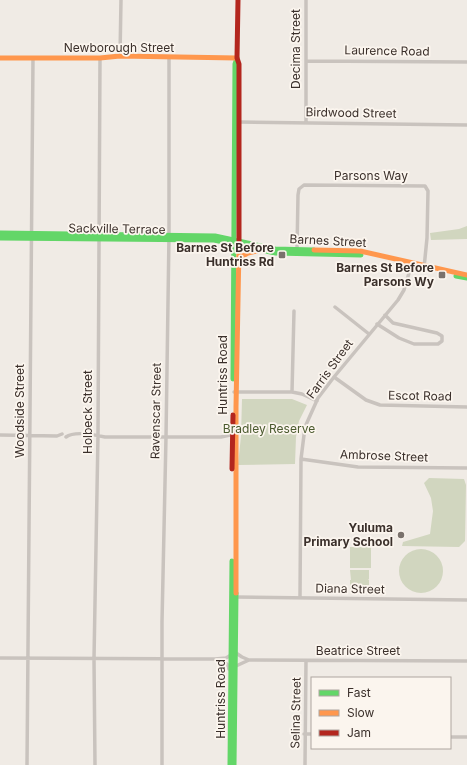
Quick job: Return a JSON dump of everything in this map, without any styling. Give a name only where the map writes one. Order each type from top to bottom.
[{"type":"main road","name":"Huntriss Road","points":[[230,765],[231,678],[234,654],[237,122],[239,64],[237,58],[238,0]]},
{"type":"main road","name":"Newborough Street","points":[[0,58],[100,58],[120,56],[237,58]]},
{"type":"main road","name":"Sackville Terrace","points":[[0,233],[31,236],[168,238],[236,242]]},
{"type":"main road","name":"Sackville Terrace","points":[[0,238],[31,236]]},
{"type":"main road","name":"Huntriss Road","points":[[234,597],[232,431],[235,392],[238,258],[236,242]]},
{"type":"main road","name":"Barnes Street","points":[[236,242],[260,251],[275,253],[297,251]]},
{"type":"main road","name":"Barnes Street","points":[[236,242],[297,251],[360,255],[412,264],[467,278]]},
{"type":"main road","points":[[238,258],[248,253],[260,251]]},
{"type":"main road","name":"Barnes Street","points":[[424,267],[467,275]]},
{"type":"main road","name":"Huntriss Road","points":[[234,654],[236,666],[234,765]]},
{"type":"street","points":[[120,56],[121,0]]},
{"type":"street","name":"Decima Street","points":[[306,0],[306,123]]},
{"type":"street","name":"Woodside Street","points":[[27,765],[33,58]]},
{"type":"street","name":"Holbeck Street","points":[[95,765],[94,659],[98,435],[100,58]]},
{"type":"street","name":"Ravenscar Street","points":[[162,765],[169,58]]},
{"type":"street","name":"Laurence Road","points":[[306,61],[467,62]]},
{"type":"street","name":"Birdwood Street","points":[[237,122],[467,125]]},
{"type":"street","name":"Parsons Way","points":[[297,251],[298,195],[299,189],[304,185],[425,186],[428,191],[427,238],[424,267]]},
{"type":"street","name":"Farris Street","points":[[300,598],[301,459],[305,428],[317,401],[334,377],[398,300],[404,290],[412,264]]},
{"type":"street","points":[[335,307],[369,334]]},
{"type":"street","points":[[292,392],[294,311]]},
{"type":"street","points":[[377,324],[399,338],[414,344],[438,344],[442,341],[442,336],[437,333],[393,323],[385,315]]},
{"type":"street","name":"Escot Road","points":[[334,377],[366,400],[380,405],[467,407]]},
{"type":"street","points":[[235,392],[292,392],[302,394],[317,401]]},
{"type":"street","points":[[0,435],[57,436],[72,434],[98,435],[105,437],[221,437],[230,435],[232,431]]},
{"type":"street","name":"Ambrose Street","points":[[301,459],[358,467],[467,468]]},
{"type":"street","name":"Diana Street","points":[[234,597],[467,600]]},
{"type":"street","points":[[0,658],[214,659],[226,658],[234,654]]},
{"type":"street","name":"Beatrice Street","points":[[234,654],[249,660],[467,661]]},
{"type":"street","points":[[214,659],[228,665],[231,678]]},
{"type":"street","name":"Beatrice Street","points":[[236,666],[249,660]]},
{"type":"street","name":"Selina Street","points":[[305,765],[304,734],[306,661]]},
{"type":"street","points":[[304,734],[311,734]]},
{"type":"street","points":[[451,736],[467,737]]},
{"type":"green space","points":[[467,226],[467,239],[431,240],[430,233],[459,229]]},
{"type":"green space","name":"Bradley Reserve","points":[[242,399],[292,399],[307,405],[299,421],[296,437],[295,464],[238,465],[241,436]]},
{"type":"green space","points":[[429,478],[464,479],[466,485],[465,541],[459,547],[402,546],[403,542],[430,534],[433,511],[431,498],[424,483]]},
{"type":"green space","points":[[350,547],[371,547],[371,568],[350,568]]},
{"type":"green space","points":[[417,549],[425,549],[430,550],[437,555],[442,562],[442,580],[437,587],[430,592],[417,593],[409,590],[402,583],[399,575],[399,567],[402,559],[409,552]]},
{"type":"green space","points":[[350,570],[369,570],[369,589],[350,589]]},
{"type":"traffic: fast","points":[[233,379],[235,64],[237,58]]},
{"type":"traffic: fast","points":[[0,233],[215,236],[275,249],[314,250]]},
{"type":"traffic: fast","points":[[0,238],[214,240],[275,253],[361,255]]},
{"type":"traffic: fast","points":[[456,276],[467,278]]},
{"type":"traffic: fast","points":[[230,765],[232,561]]},
{"type":"traffic: fast","points":[[234,765],[236,593]]},
{"type":"traffic: slow","points":[[0,58],[100,58],[120,56],[237,58]]},
{"type":"traffic: slow","points":[[236,593],[236,407],[239,247]]},
{"type":"traffic: slow","points":[[314,250],[360,251],[467,275]]},
{"type":"traffic: slow","points":[[239,258],[248,253],[257,251]]},
{"type":"traffic: jam","points":[[238,0],[237,58],[239,64],[239,247]]},
{"type":"traffic: jam","points":[[232,469],[233,415]]},
{"type":"place","name":"Barnes St Before Huntriss Rd","points":[[282,255]]},
{"type":"place","name":"Barnes St Before Parsons Wy","points":[[442,275]]},
{"type":"place","name":"Yuluma Primary School","points":[[401,535]]}]
